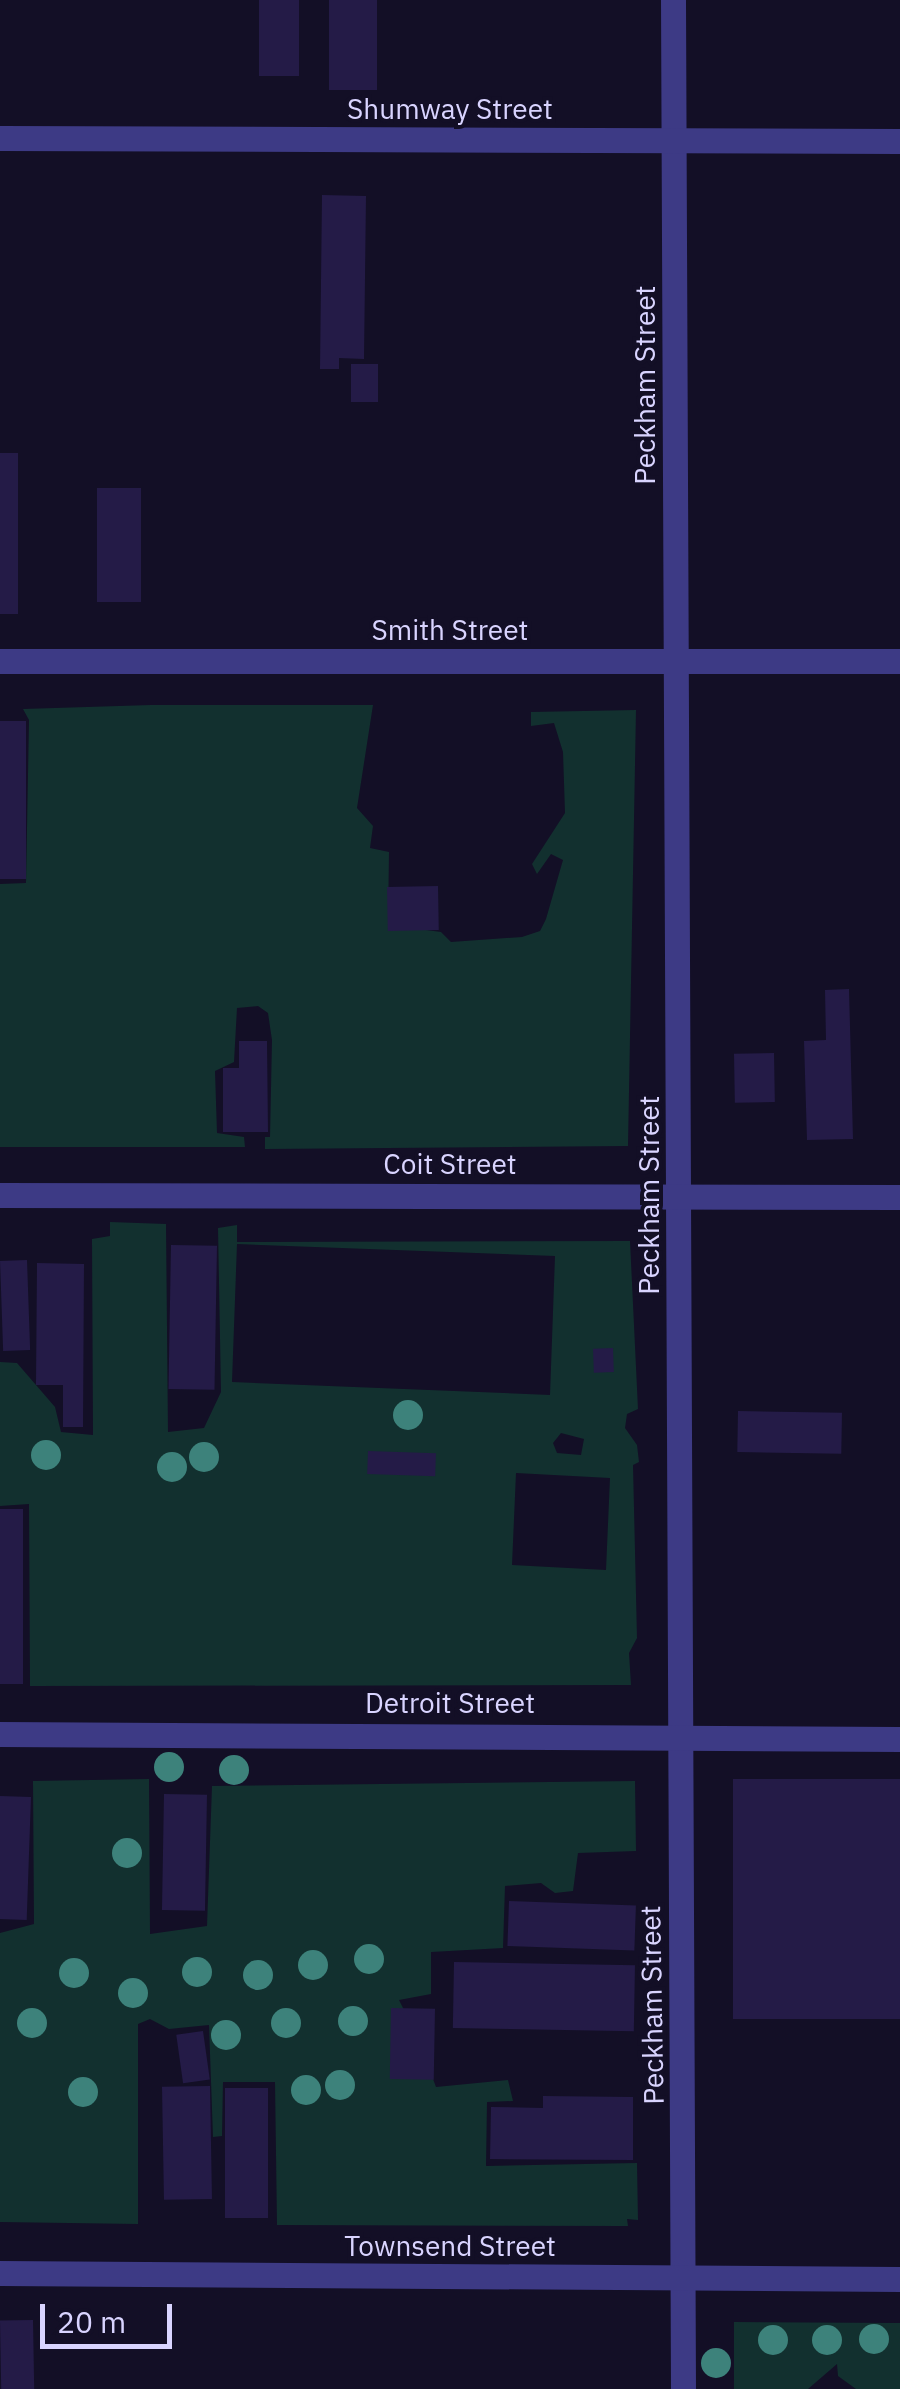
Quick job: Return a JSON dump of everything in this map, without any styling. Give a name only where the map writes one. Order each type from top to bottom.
[{"type":"street","name":"Peckham Street","points":[[673,0],[683,2389]]},
{"type":"street","name":"Shumway Street","points":[[0,138],[900,141]]},
{"type":"street","name":"Smith Street","points":[[0,661],[900,662]]},
{"type":"street","name":"Coit Street","points":[[0,1195],[900,1197]]},
{"type":"street","name":"Detroit Street","points":[[0,1734],[900,1740]]},
{"type":"street","name":"Townsend Street","points":[[0,2273],[900,2279]]},
{"type":"green space","points":[[373,705],[357,808],[373,826],[370,848],[389,852],[388,925],[441,932],[451,942],[522,937],[540,931],[546,919],[563,860],[551,854],[537,874],[532,864],[565,813],[563,752],[554,723],[531,726],[531,712],[636,710],[628,1146],[265,1149],[265,1137],[270,1137],[272,1040],[268,1013],[258,1006],[237,1008],[234,1062],[215,1071],[217,1133],[244,1137],[245,1147],[0,1147],[0,884],[26,883],[29,720],[23,709]]},
{"type":"green space","points":[[110,1222],[166,1224],[168,1432],[204,1428],[221,1392],[218,1228],[237,1225],[237,1242],[630,1241],[638,1409],[627,1414],[625,1428],[637,1445],[639,1462],[633,1465],[637,1638],[629,1653],[631,1685],[30,1686],[29,1504],[0,1506],[0,1362],[17,1363],[55,1407],[61,1432],[93,1435],[92,1239],[110,1236]],"holes":[[[237,1244],[555,1256],[550,1395],[232,1382]],[[561,1433],[584,1439],[581,1455],[557,1453],[553,1443]],[[516,1473],[610,1478],[606,1570],[512,1565]]]},
{"type":"green space","points":[[149,1779],[150,1934],[207,1926],[212,1786],[635,1781],[636,1851],[578,1853],[573,1891],[555,1893],[541,1883],[505,1886],[503,1948],[431,1952],[431,1994],[399,2000],[407,2016],[409,2078],[433,2079],[436,2087],[508,2080],[513,2101],[487,2102],[486,2166],[637,2163],[638,2220],[627,2219],[628,2226],[277,2225],[275,2082],[223,2082],[222,2136],[213,2137],[209,2025],[169,2029],[150,2019],[138,2024],[138,2224],[0,2222],[0,1933],[34,1924],[33,1781]]},
{"type":"green space","points":[[734,2322],[900,2323],[900,2389],[856,2389],[838,2376],[837,2364],[808,2389],[734,2389]]},
{"type":"building","points":[[259,0],[299,0],[299,76],[259,76]]},
{"type":"building","points":[[329,0],[377,0],[377,90],[329,90]]},
{"type":"building","points":[[322,195],[366,196],[364,359],[339,358],[339,369],[320,369]]},
{"type":"building","points":[[351,364],[378,364],[378,402],[351,402]]},
{"type":"building","points":[[0,453],[18,453],[18,614],[0,614]]},
{"type":"building","points":[[97,488],[141,488],[141,602],[97,602]]},
{"type":"building","points":[[0,721],[26,721],[26,879],[0,879]]},
{"type":"building","points":[[438,886],[439,930],[388,931],[387,887]]},
{"type":"building","points":[[849,989],[853,1139],[807,1140],[804,1041],[826,1040],[825,990]]},
{"type":"building","points":[[239,1041],[267,1041],[268,1132],[223,1132],[223,1068],[239,1068]]},
{"type":"building","points":[[774,1053],[775,1102],[735,1103],[734,1054]]},
{"type":"building","points":[[171,1245],[217,1246],[214,1390],[168,1389]]},
{"type":"building","points":[[27,1260],[30,1350],[3,1351],[0,1261]]},
{"type":"building","points":[[37,1263],[84,1264],[83,1427],[63,1427],[63,1385],[36,1385]]},
{"type":"building","points":[[613,1348],[614,1372],[594,1373],[593,1349]]},
{"type":"building","points":[[738,1411],[842,1413],[841,1454],[737,1452]]},
{"type":"building","points":[[368,1451],[436,1453],[435,1476],[367,1474]]},
{"type":"building","points":[[0,1509],[23,1509],[23,1684],[0,1684]]},
{"type":"building","points":[[733,1779],[900,1779],[900,2019],[733,2019]]},
{"type":"building","points":[[164,1794],[207,1795],[205,1911],[162,1910]]},
{"type":"building","points":[[0,1796],[31,1797],[27,1920],[0,1919]]},
{"type":"building","points":[[509,1901],[636,1905],[634,1950],[507,1946]]},
{"type":"building","points":[[454,1962],[635,1965],[634,2031],[453,2028]]},
{"type":"building","points":[[391,2008],[435,2009],[434,2080],[390,2079]]},
{"type":"building","points":[[203,2031],[210,2080],[183,2083],[176,2035]]},
{"type":"building","points":[[210,2086],[212,2199],[164,2200],[162,2087]]},
{"type":"building","points":[[225,2088],[268,2088],[268,2218],[225,2218]]},
{"type":"building","points":[[543,2096],[633,2097],[633,2160],[490,2159],[491,2107],[543,2108]]},
{"type":"building","points":[[33,2320],[34,2389],[1,2389],[0,2321]]}]
